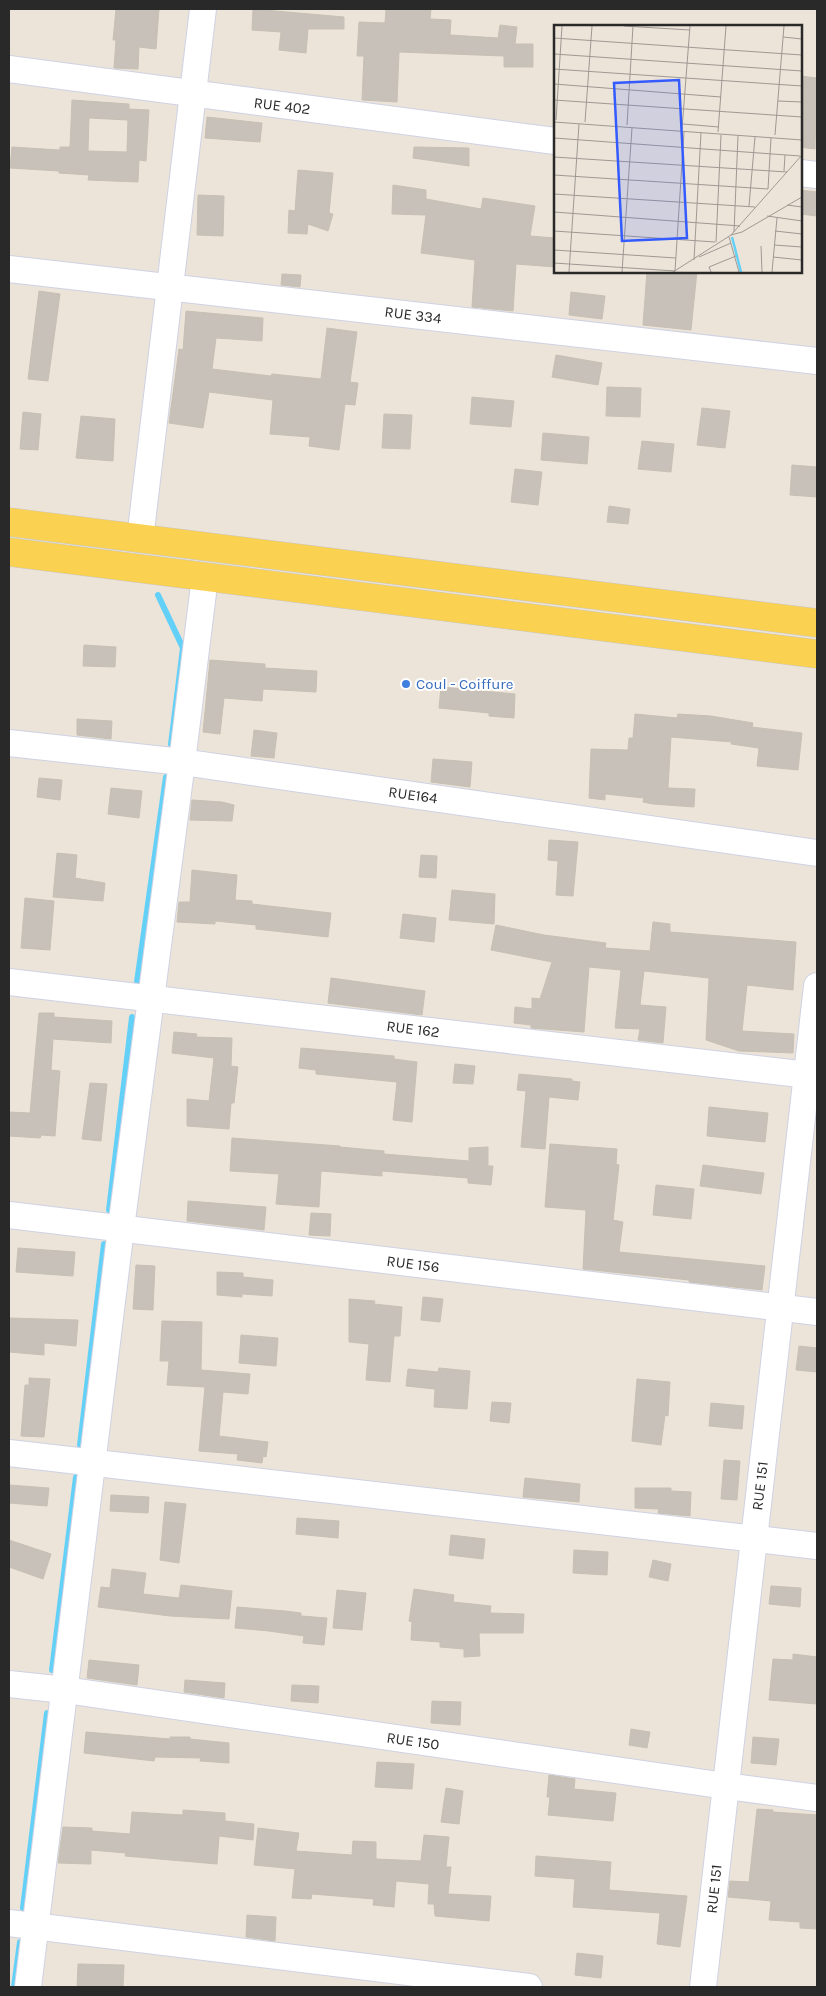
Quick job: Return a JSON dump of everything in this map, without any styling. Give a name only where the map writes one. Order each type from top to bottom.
[{"type":"main road","points":[[9,522],[817,623]]},
{"type":"main road","points":[[9,552],[817,654]]},
{"type":"street","points":[[140,538],[203,9]]},
{"type":"street","name":"RUE 402","points":[[9,70],[554,141]]},
{"type":"street","points":[[801,173],[817,175]]},
{"type":"street","name":"RUE 334","points":[[9,268],[817,361]]},
{"type":"street","points":[[28,1987],[121,1228],[205,577]]},
{"type":"street","name":"RUE164","points":[[9,743],[182,762],[817,853]]},
{"type":"street","name":"RUE 162","points":[[9,982],[812,1076]]},
{"type":"street","name":"RUE 151","points":[[703,1987],[780,1308],[812,1076],[817,986]]},
{"type":"street","name":"RUE 156","points":[[9,1215],[817,1312]]},
{"type":"street","points":[[9,1453],[817,1546]]},
{"type":"street","name":"RUE 150","points":[[9,1684],[65,1690],[817,1798]]},
{"type":"street","points":[[9,1923],[529,1987]]},
{"type":"building","points":[[116,9],[159,9],[156,49],[139,47],[138,69],[114,68],[116,40],[113,40]]},
{"type":"building","points":[[253,9],[344,17],[344,29],[308,29],[306,53],[279,50],[281,32],[252,30]]},
{"type":"building","points":[[386,9],[431,9],[430,19],[451,20],[450,35],[498,38],[500,25],[517,27],[515,44],[533,44],[533,67],[504,67],[504,56],[399,52],[397,102],[362,100],[364,56],[357,56],[359,22],[385,23]]},
{"type":"building","points":[[801,76],[817,78],[815,149],[801,147]]},
{"type":"building","points":[[72,100],[129,104],[129,109],[149,110],[146,161],[139,160],[138,182],[88,180],[89,175],[10,168],[12,147],[60,150],[60,147],[70,147]],"holes":[[[89,118],[128,120],[127,152],[88,151]]]},
{"type":"building","points":[[207,117],[262,123],[260,142],[205,138]]},
{"type":"building","points":[[414,147],[469,148],[469,166],[413,158]]},
{"type":"building","points":[[298,170],[333,173],[329,213],[333,214],[328,231],[308,224],[307,234],[288,233],[289,210],[295,211]]},
{"type":"building","points":[[393,185],[426,190],[426,199],[481,209],[483,198],[535,206],[530,236],[554,238],[554,267],[516,264],[513,311],[472,307],[475,260],[421,253],[426,215],[392,214]]},
{"type":"building","points":[[801,190],[817,192],[817,216],[801,214]]},
{"type":"building","points":[[198,195],[224,196],[223,236],[197,235]]},
{"type":"building","points":[[647,272],[697,272],[691,330],[643,325]]},
{"type":"building","points":[[282,274],[301,275],[300,287],[281,285]]},
{"type":"building","points":[[39,291],[60,294],[48,381],[28,379]]},
{"type":"building","points":[[571,292],[605,296],[602,319],[569,315]]},
{"type":"building","points":[[186,311],[263,318],[262,341],[216,338],[212,369],[271,376],[272,374],[321,379],[327,328],[357,332],[350,382],[358,383],[355,405],[345,404],[339,450],[309,446],[310,437],[270,434],[273,400],[209,392],[203,428],[169,423],[179,349],[183,350]]},
{"type":"building","points":[[556,355],[602,363],[598,385],[552,377]]},
{"type":"building","points":[[607,387],[641,388],[640,417],[606,416]]},
{"type":"building","points":[[472,397],[514,401],[511,427],[470,424]]},
{"type":"building","points":[[702,408],[730,411],[725,448],[697,445]]},
{"type":"building","points":[[23,412],[41,414],[38,450],[20,449]]},
{"type":"building","points":[[384,414],[412,415],[410,449],[382,448]]},
{"type":"building","points":[[81,416],[115,419],[113,461],[76,458]]},
{"type":"building","points":[[543,433],[589,437],[587,464],[541,460]]},
{"type":"building","points":[[642,441],[674,444],[671,472],[638,469]]},
{"type":"building","points":[[792,465],[817,467],[817,497],[790,495]]},
{"type":"building","points":[[515,469],[542,472],[538,505],[511,502]]},
{"type":"building","points":[[609,506],[630,509],[628,524],[607,522]]},
{"type":"building","points":[[84,645],[116,647],[115,667],[83,666]]},
{"type":"building","points":[[210,660],[265,664],[265,668],[317,671],[316,692],[263,689],[262,701],[224,698],[220,734],[203,732]]},
{"type":"building","points":[[441,687],[515,694],[514,718],[489,716],[489,713],[439,708]]},
{"type":"building","points":[[635,714],[677,718],[678,714],[711,716],[753,723],[752,727],[802,733],[798,770],[757,766],[759,748],[731,744],[732,742],[671,737],[668,788],[695,789],[694,807],[653,804],[643,802],[644,798],[605,794],[605,800],[589,798],[591,749],[628,750],[629,738],[633,738]]},
{"type":"building","points":[[77,719],[112,721],[111,739],[77,735]]},
{"type":"building","points":[[254,730],[277,733],[274,758],[251,756]]},
{"type":"building","points":[[433,759],[472,762],[470,787],[431,782]]},
{"type":"building","points":[[39,778],[62,780],[60,800],[37,797]]},
{"type":"building","points":[[111,788],[142,791],[139,818],[108,814]]},
{"type":"building","points":[[192,800],[222,802],[234,805],[232,821],[190,820]]},
{"type":"building","points":[[549,840],[578,842],[573,896],[556,895],[558,861],[548,860]]},
{"type":"building","points":[[57,853],[77,855],[75,878],[105,883],[103,901],[53,897]]},
{"type":"building","points":[[421,855],[437,856],[436,878],[419,877]]},
{"type":"building","points":[[192,870],[237,875],[235,900],[252,901],[252,904],[331,913],[328,937],[256,929],[256,925],[215,921],[215,924],[177,922],[179,902],[190,902]]},
{"type":"building","points":[[452,890],[495,894],[494,924],[449,920]]},
{"type":"building","points":[[25,898],[54,901],[50,950],[21,948]]},
{"type":"building","points":[[403,914],[436,918],[434,942],[400,938]]},
{"type":"building","points":[[653,922],[670,924],[670,932],[796,942],[793,990],[747,985],[742,1031],[794,1034],[793,1053],[739,1051],[706,1040],[709,978],[644,971],[640,1005],[666,1007],[663,1043],[638,1040],[640,1029],[615,1028],[621,970],[589,967],[584,1032],[531,1028],[531,1025],[514,1023],[515,1007],[532,1009],[532,998],[540,999],[552,962],[491,950],[496,925],[544,935],[606,943],[605,948],[650,951]]},
{"type":"building","points":[[331,978],[425,991],[422,1015],[328,1003]]},
{"type":"building","points":[[39,1013],[54,1013],[54,1017],[112,1021],[111,1043],[53,1039],[51,1070],[60,1071],[55,1136],[41,1135],[40,1138],[9,1136],[9,1112],[30,1113]]},
{"type":"building","points":[[174,1032],[197,1034],[196,1037],[232,1038],[231,1066],[238,1067],[234,1103],[231,1103],[229,1129],[187,1126],[187,1099],[209,1101],[214,1058],[172,1053]]},
{"type":"building","points":[[301,1048],[394,1056],[394,1059],[417,1062],[412,1122],[393,1120],[397,1082],[316,1074],[316,1070],[299,1068]]},
{"type":"building","points":[[455,1064],[475,1066],[473,1084],[453,1083]]},
{"type":"building","points":[[519,1074],[572,1079],[572,1081],[580,1082],[578,1100],[549,1097],[545,1149],[521,1147],[526,1091],[517,1090]]},
{"type":"building","points":[[90,1083],[107,1084],[101,1141],[82,1139]]},
{"type":"building","points":[[709,1107],[768,1113],[765,1142],[707,1136]]},
{"type":"building","points":[[232,1138],[340,1146],[384,1151],[384,1154],[469,1161],[469,1148],[488,1147],[488,1166],[493,1166],[491,1185],[468,1183],[468,1178],[382,1171],[382,1176],[321,1171],[319,1207],[276,1204],[279,1174],[230,1171]]},
{"type":"building","points":[[550,1144],[617,1149],[616,1164],[619,1165],[613,1220],[623,1222],[619,1252],[765,1266],[762,1290],[583,1269],[586,1210],[545,1207]]},
{"type":"building","points":[[703,1165],[764,1173],[761,1194],[700,1186]]},
{"type":"building","points":[[656,1185],[694,1189],[691,1219],[653,1215]]},
{"type":"building","points":[[188,1201],[266,1207],[264,1230],[187,1221]]},
{"type":"building","points":[[311,1213],[331,1214],[330,1236],[309,1235]]},
{"type":"building","points":[[18,1248],[75,1252],[73,1276],[16,1272]]},
{"type":"building","points":[[136,1265],[155,1266],[153,1310],[133,1309]]},
{"type":"building","points":[[217,1272],[243,1273],[243,1277],[273,1280],[272,1296],[242,1294],[242,1297],[217,1295]]},
{"type":"building","points":[[423,1297],[443,1299],[440,1322],[421,1320]]},
{"type":"building","points":[[349,1299],[375,1301],[374,1304],[402,1307],[400,1336],[394,1336],[390,1382],[366,1380],[369,1344],[349,1342]]},
{"type":"building","points":[[9,1318],[78,1320],[76,1346],[44,1343],[44,1355],[9,1352]]},
{"type":"building","points":[[162,1321],[202,1322],[201,1370],[250,1374],[248,1394],[223,1392],[219,1436],[268,1442],[266,1457],[263,1456],[262,1463],[237,1460],[238,1454],[199,1451],[205,1387],[167,1385],[169,1361],[160,1361]]},
{"type":"building","points":[[241,1335],[278,1338],[276,1366],[239,1363]]},
{"type":"building","points":[[799,1346],[817,1348],[817,1372],[796,1370]]},
{"type":"building","points":[[439,1368],[470,1371],[467,1409],[434,1407],[435,1389],[406,1386],[408,1369],[438,1372]]},
{"type":"building","points":[[29,1378],[50,1379],[44,1437],[21,1436],[25,1385],[29,1385]]},
{"type":"building","points":[[637,1379],[670,1382],[668,1416],[665,1415],[661,1445],[632,1441]]},
{"type":"building","points":[[492,1402],[511,1403],[509,1423],[490,1421]]},
{"type":"building","points":[[711,1403],[744,1406],[742,1429],[709,1426]]},
{"type":"building","points":[[724,1460],[740,1461],[737,1500],[721,1499]]},
{"type":"building","points":[[525,1478],[580,1484],[579,1502],[523,1497]]},
{"type":"building","points":[[9,1485],[49,1488],[47,1506],[9,1503]]},
{"type":"building","points":[[635,1488],[671,1488],[671,1491],[691,1492],[690,1516],[658,1513],[659,1509],[635,1508]]},
{"type":"building","points":[[111,1495],[149,1497],[148,1513],[110,1511]]},
{"type":"building","points":[[165,1502],[186,1504],[179,1563],[160,1560]]},
{"type":"building","points":[[297,1518],[339,1521],[338,1538],[296,1534]]},
{"type":"building","points":[[451,1535],[485,1539],[483,1559],[449,1555]]},
{"type":"building","points":[[9,1540],[51,1554],[43,1579],[9,1567]]},
{"type":"building","points":[[574,1550],[608,1552],[607,1575],[573,1573]]},
{"type":"building","points":[[653,1560],[671,1564],[668,1581],[649,1577]]},
{"type":"building","points":[[112,1569],[146,1573],[143,1594],[179,1598],[181,1585],[232,1591],[229,1619],[170,1616],[98,1607],[101,1587],[110,1588]]},
{"type":"building","points":[[771,1586],[801,1588],[800,1607],[769,1604]]},
{"type":"building","points":[[414,1589],[454,1595],[453,1602],[491,1606],[490,1613],[524,1614],[523,1633],[479,1633],[480,1656],[464,1657],[464,1649],[440,1647],[440,1642],[411,1640],[412,1622],[409,1621]]},
{"type":"building","points":[[337,1590],[366,1593],[362,1630],[333,1628]]},
{"type":"building","points":[[237,1607],[285,1611],[301,1613],[301,1616],[327,1618],[324,1645],[303,1643],[304,1636],[235,1628]]},
{"type":"building","points":[[793,1654],[817,1657],[817,1704],[769,1700],[773,1659],[793,1660]]},
{"type":"building","points":[[89,1660],[139,1665],[137,1685],[87,1678]]},
{"type":"building","points":[[185,1680],[225,1683],[224,1698],[184,1692]]},
{"type":"building","points":[[292,1685],[319,1686],[318,1703],[291,1701]]},
{"type":"building","points":[[432,1701],[461,1702],[460,1725],[431,1723]]},
{"type":"building","points":[[631,1729],[650,1732],[647,1748],[629,1745]]},
{"type":"building","points":[[86,1732],[170,1739],[170,1737],[190,1737],[190,1739],[229,1743],[229,1763],[200,1761],[201,1758],[155,1757],[154,1761],[84,1753]]},
{"type":"building","points":[[753,1737],[779,1739],[776,1765],[751,1763]]},
{"type":"building","points":[[377,1762],[414,1764],[412,1789],[375,1787]]},
{"type":"building","points":[[549,1775],[575,1779],[574,1789],[616,1793],[613,1821],[548,1815],[550,1797],[547,1797]]},
{"type":"building","points":[[446,1788],[463,1791],[459,1824],[441,1822]]},
{"type":"building","points":[[757,1809],[817,1815],[817,1929],[800,1928],[800,1922],[769,1920],[771,1901],[728,1897],[730,1881],[749,1882]]},
{"type":"building","points":[[183,1810],[225,1813],[225,1821],[254,1824],[253,1840],[219,1836],[217,1864],[125,1856],[126,1853],[91,1850],[91,1864],[58,1863],[63,1827],[92,1828],[92,1831],[130,1834],[132,1812],[183,1815]]},
{"type":"building","points":[[258,1828],[299,1833],[296,1851],[352,1855],[353,1841],[376,1842],[376,1859],[421,1861],[424,1835],[449,1837],[446,1867],[451,1867],[448,1894],[491,1896],[489,1921],[435,1916],[434,1904],[428,1904],[429,1884],[396,1881],[394,1907],[373,1905],[374,1899],[312,1894],[311,1899],[292,1898],[295,1869],[254,1865]]},
{"type":"building","points":[[536,1856],[611,1862],[609,1890],[687,1896],[680,1947],[657,1944],[660,1913],[573,1907],[575,1879],[535,1876]]},
{"type":"building","points":[[247,1915],[276,1917],[275,1941],[246,1937]]},
{"type":"building","points":[[577,1953],[603,1956],[601,1978],[575,1975]]},
{"type":"building","points":[[78,1964],[124,1965],[123,1987],[77,1987]]},
{"type":"waterway","points":[[158,595],[183,648],[171,744]]},
{"type":"waterway","points":[[137,982],[166,777]]},
{"type":"waterway","points":[[109,1210],[132,1017]]},
{"type":"waterway","points":[[80,1445],[104,1244]]},
{"type":"waterway","points":[[52,1670],[76,1477]]},
{"type":"waterway","points":[[23,1908],[47,1713]]},
{"type":"waterway","points":[[14,1987],[20,1942]]},
{"type":"place","name":"Coul - Coiffure","points":[[406,684]]}]
